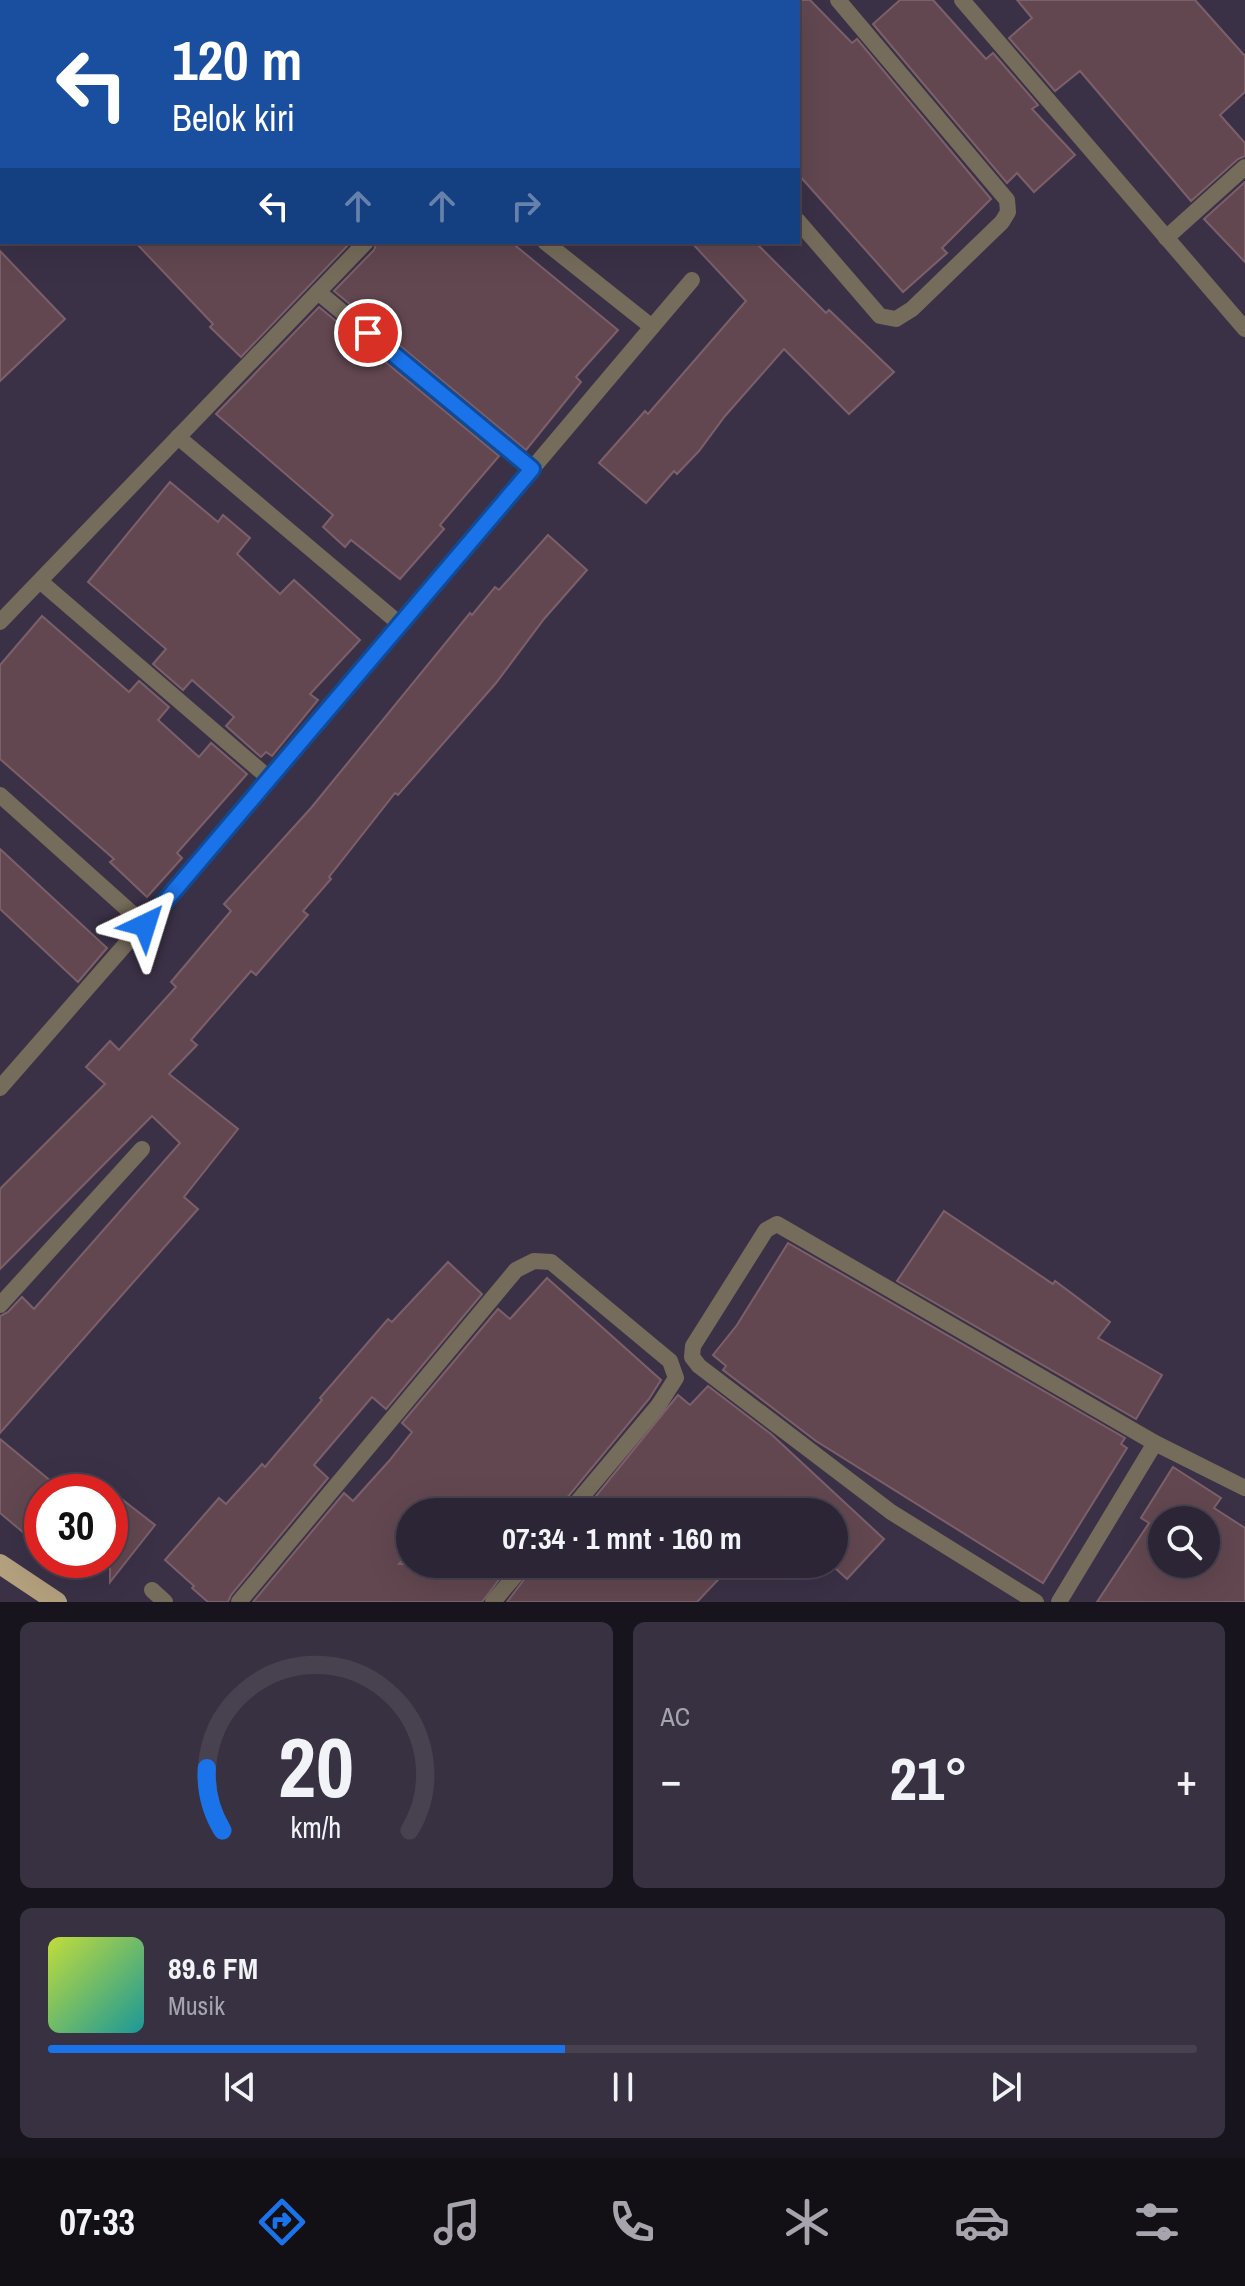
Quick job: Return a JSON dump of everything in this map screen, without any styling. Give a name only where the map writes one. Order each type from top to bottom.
[{"type":"main road","points":[[0,1564],[57,1602]]},
{"type":"street","points":[[800,223],[880,316],[896,319],[912,309],[1002,222],[1008,212],[1007,200],[838,0]]},
{"type":"street","points":[[962,0],[1245,329]]},
{"type":"street","points":[[1166,238],[1245,167]]},
{"type":"street","points":[[0,622],[364,244]]},
{"type":"street","points":[[548,244],[652,327]]},
{"type":"street","points":[[0,1088],[145,925],[692,280]]},
{"type":"street","points":[[318,292],[532,469]]},
{"type":"street","points":[[178,437],[401,625]]},
{"type":"street","points":[[41,582],[270,779]]},
{"type":"street","points":[[0,795],[145,925]]},
{"type":"street","points":[[0,1305],[142,1149]]},
{"type":"street","points":[[1036,1602],[891,1512],[699,1366],[692,1357],[693,1346],[766,1230],[777,1224],[1155,1443],[1245,1488]]},
{"type":"street","points":[[239,1602],[516,1270],[534,1261],[551,1262],[670,1361],[676,1378],[658,1406],[581,1498]]},
{"type":"street","points":[[1059,1602],[1155,1443]]},
{"type":"street","points":[[493,1602],[513,1578]]},
{"type":"street","points":[[152,1590],[165,1602]]},
{"type":"building","points":[[800,0],[810,0],[852,43],[857,39],[991,199],[942,248],[947,253],[903,292],[800,176]]},
{"type":"building","points":[[900,0],[933,0],[986,59],[993,53],[1038,105],[1032,109],[1075,155],[1034,192],[1017,173],[1007,183],[873,24]]},
{"type":"building","points":[[1017,0],[1195,0],[1245,56],[1245,92],[1220,115],[1245,143],[1245,156],[1191,201],[1080,71],[1055,91],[1009,38],[1032,18]]},
{"type":"building","points":[[1245,182],[1245,262],[1204,219]]},
{"type":"building","points":[[137,244],[349,244],[241,357],[210,327],[213,324]]},
{"type":"building","points":[[376,244],[513,244],[618,330],[576,377],[581,382],[526,450],[334,291]]},
{"type":"building","points":[[693,244],[757,244],[826,313],[829,310],[894,372],[849,414],[784,349],[725,416],[699,451],[677,474],[674,471],[646,503],[599,463],[645,411],[648,414],[746,301]]},
{"type":"building","points":[[0,251],[65,319],[0,381]]},
{"type":"building","points":[[319,307],[499,456],[440,525],[444,529],[400,579],[351,540],[345,547],[323,527],[333,515],[216,414]]},
{"type":"building","points":[[170,482],[218,522],[223,515],[250,538],[237,554],[280,594],[294,580],[360,640],[310,694],[318,700],[272,756],[266,752],[261,757],[226,726],[234,717],[192,680],[183,690],[153,664],[166,649],[88,582]]},
{"type":"building","points":[[548,535],[587,570],[544,619],[496,683],[398,795],[395,793],[329,877],[331,879],[303,911],[308,915],[256,975],[251,971],[191,1040],[197,1045],[169,1074],[238,1129],[184,1197],[198,1209],[0,1433],[0,1316],[22,1297],[34,1309],[180,1143],[152,1116],[0,1269],[0,1189],[105,1084],[86,1067],[110,1041],[119,1050],[176,987],[171,982],[231,911],[224,904],[311,808],[470,613],[472,615],[495,587],[499,590]]},
{"type":"building","points":[[42,616],[129,692],[139,681],[169,707],[158,720],[199,757],[211,743],[247,774],[177,853],[182,858],[147,897],[110,862],[114,859],[0,759],[0,665]]},
{"type":"building","points":[[0,849],[107,948],[78,982],[0,909]]},
{"type":"building","points":[[944,1211],[1053,1284],[1055,1281],[1110,1322],[1098,1338],[1162,1375],[1136,1419],[897,1281]]},
{"type":"building","points":[[788,1243],[1125,1438],[1121,1444],[1127,1448],[1043,1583],[816,1441],[723,1370],[726,1366],[713,1355],[737,1325]]},
{"type":"building","points":[[448,1262],[482,1294],[386,1409],[372,1397],[314,1465],[328,1478],[228,1602],[208,1602],[165,1560],[219,1498],[226,1504],[262,1464],[265,1467],[388,1319],[392,1322]]},
{"type":"building","points":[[547,1278],[661,1380],[649,1399],[567,1498],[396,1498],[396,1578],[500,1578],[482,1602],[253,1602],[344,1493],[353,1501],[389,1461],[412,1432],[402,1423],[498,1309],[510,1319]]},
{"type":"building","points":[[708,1386],[771,1434],[840,1498],[594,1498],[678,1395],[690,1405]]},
{"type":"building","points":[[0,1439],[42,1474],[24,1474],[24,1533],[0,1513]]},
{"type":"building","points":[[1173,1467],[1221,1498],[1215,1506],[1149,1506]]},
{"type":"building","points":[[128,1504],[155,1525],[128,1559]]},
{"type":"building","points":[[848,1506],[884,1539],[848,1578]]},
{"type":"building","points":[[1148,1507],[1148,1522],[1141,1518]]},
{"type":"building","points":[[1220,1512],[1245,1528],[1245,1602],[1097,1602],[1148,1525],[1148,1578],[1220,1578]]},
{"type":"building","points":[[525,1578],[720,1578],[697,1602],[507,1602]]},
{"type":"route","points":[[145,925],[532,469],[368,333]]}]
